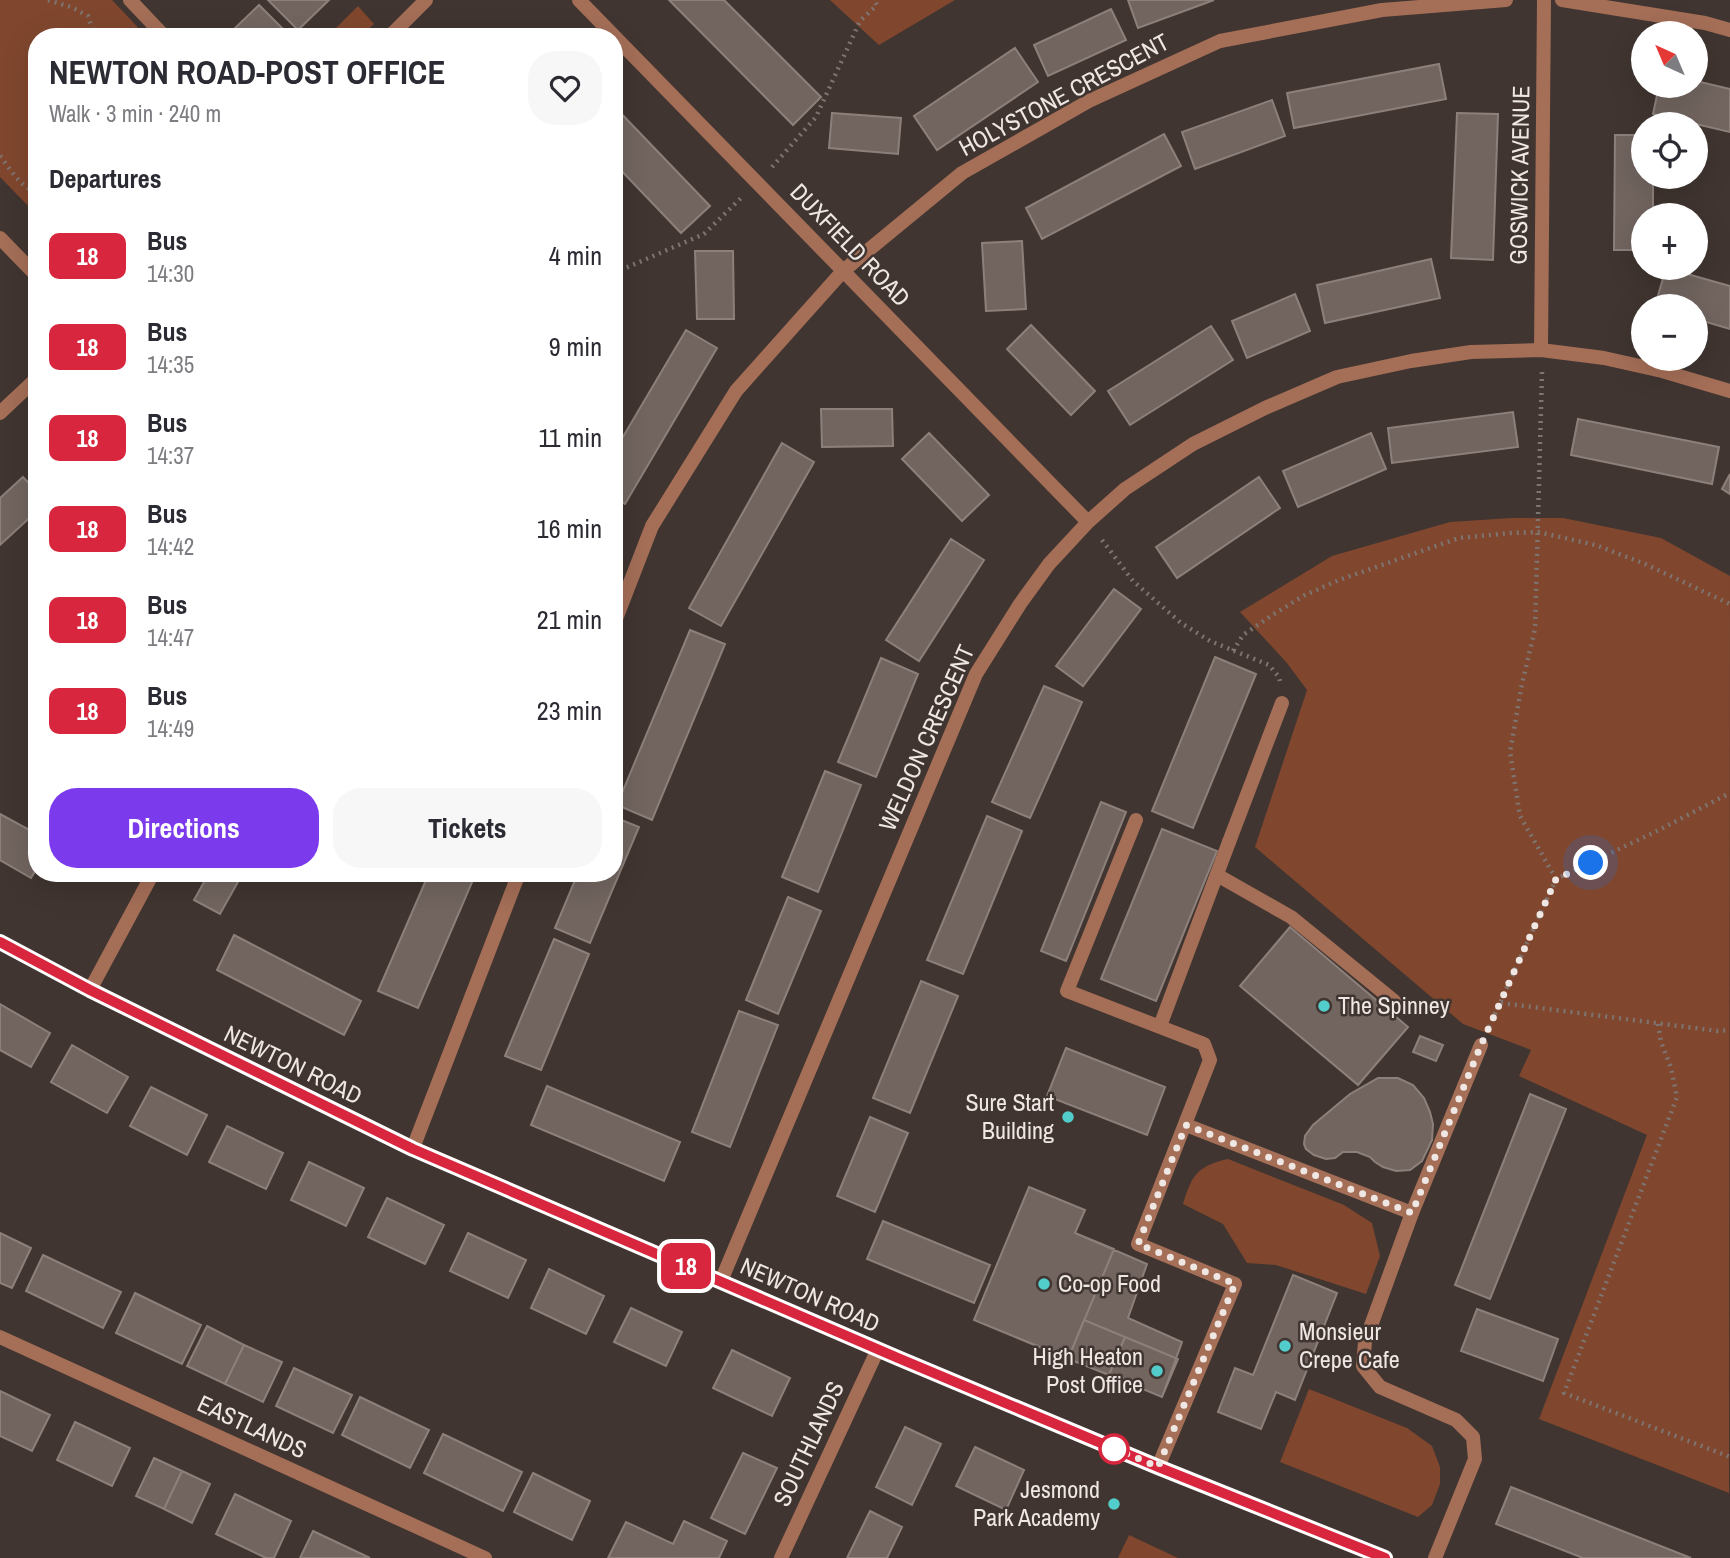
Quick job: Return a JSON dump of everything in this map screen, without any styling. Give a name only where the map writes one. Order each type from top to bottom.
[{"type":"street","points":[[130,0],[156,28]]},
{"type":"street","points":[[397,28],[426,0]]},
{"type":"street","name":"DUXFIELD ROAD","points":[[579,0],[606,28]]},
{"type":"street","name":"HOLYSTONE CRESCENT","points":[[623,601],[652,526],[736,391],[843,271],[962,173],[1089,101],[1220,41],[1382,10],[1506,0]]},
{"type":"street","name":"GOSWICK AVENUE","points":[[1541,350],[1544,0]]},
{"type":"street","points":[[1562,0],[1705,23],[1730,30]]},
{"type":"street","name":"DUXFIELD ROAD","points":[[623,45],[1088,522]]},
{"type":"street","points":[[0,238],[28,267]]},
{"type":"street","name":"WELDON CRESCENT","points":[[721,1281],[976,674],[1049,564],[1088,522],[1125,489],[1194,444],[1265,408],[1336,377],[1410,361],[1471,352],[1541,350],[1604,358],[1662,371],[1730,391]]},
{"type":"street","points":[[0,413],[28,387]]},
{"type":"street","points":[[1160,1026],[1282,703]]},
{"type":"street","points":[[1136,820],[1067,991],[1204,1044],[1210,1060],[1138,1244],[1235,1284],[1158,1467]]},
{"type":"street","points":[[1217,875],[1292,917],[1394,1001]]},
{"type":"street","points":[[90,990],[148,882]]},
{"type":"street","points":[[413,1149],[516,882]]},
{"type":"street","name":"NEWTON ROAD","points":[[0,942],[90,990],[413,1149],[1158,1467],[1385,1558]]},
{"type":"street","points":[[1435,1558],[1475,1459],[1473,1437],[1456,1420],[1380,1387],[1363,1366],[1365,1342],[1412,1213],[1481,1045]]},
{"type":"street","points":[[1186,1125],[1412,1213]]},
{"type":"street","name":"EASTLANDS","points":[[0,1337],[485,1558]]},
{"type":"street","name":"SOUTHLANDS","points":[[781,1558],[878,1349]]},
{"type":"path","points":[[48,0],[88,16],[92,28]]},
{"type":"path","points":[[0,156],[28,189]]},
{"type":"path","points":[[1541,350],[1543,380],[1535,629],[1510,752],[1520,816],[1556,879]]},
{"type":"path","points":[[1088,522],[1133,581],[1181,623],[1210,641],[1269,665],[1279,677],[1282,703]]},
{"type":"path","points":[[1233,651],[1243,635],[1305,595],[1339,580],[1459,538],[1538,532],[1595,545],[1730,604]]},
{"type":"path","points":[[1481,1045],[1556,879],[1730,793]]},
{"type":"path","points":[[1501,1003],[1658,1024],[1730,1030]]},
{"type":"path","points":[[1658,1024],[1677,1097],[1564,1393],[1730,1457]]},
{"type":"shaded area","points":[[0,0],[112,0],[138,28],[28,28],[28,206],[0,177]]},
{"type":"shaded area","points":[[830,0],[955,0],[879,45]]},
{"type":"shaded area","points":[[358,6],[374,24],[370,28],[336,28]]},
{"type":"shaded area","points":[[1563,518],[1661,538],[1730,576],[1729,1493],[1539,1419],[1647,1135],[1519,1076],[1531,1050],[1463,1024],[1255,847],[1307,690],[1287,663],[1240,612],[1332,556],[1450,522]]},
{"type":"shaded area","points":[[1228,1159],[1344,1205],[1372,1223],[1380,1256],[1366,1294],[1276,1265],[1247,1263],[1223,1224],[1183,1204],[1197,1173],[1209,1165]]},
{"type":"shaded area","points":[[1309,1389],[1407,1428],[1432,1446],[1440,1467],[1440,1484],[1432,1505],[1418,1517],[1280,1462]]},
{"type":"shaded area","points":[[1129,1535],[1178,1558],[1118,1558]]},
{"type":"building","points":[[268,0],[329,0],[300,28],[296,28]]},
{"type":"building","points":[[669,0],[724,0],[821,97],[793,125]]},
{"type":"building","points":[[1128,0],[1214,0],[1138,28]]},
{"type":"building","points":[[259,5],[282,28],[235,28]]},
{"type":"building","points":[[1111,9],[1126,40],[1048,76],[1034,45]]},
{"type":"building","points":[[1015,48],[1038,82],[937,150],[914,116]]},
{"type":"building","points":[[1439,64],[1446,99],[1294,128],[1287,93]]},
{"type":"building","points":[[1708,84],[1730,89],[1730,132],[1708,127],[1708,112],[1653,112],[1656,98],[1708,98]]},
{"type":"building","points":[[1272,100],[1285,136],[1195,169],[1182,132]]},
{"type":"building","points":[[832,113],[901,118],[898,154],[829,148]]},
{"type":"building","points":[[1457,113],[1498,114],[1493,260],[1451,258]]},
{"type":"building","points":[[623,115],[710,206],[681,233],[623,172]]},
{"type":"building","points":[[1164,134],[1181,166],[1042,239],[1026,208]]},
{"type":"building","points":[[1615,135],[1631,135],[1631,189],[1653,189],[1653,203],[1631,203],[1631,250],[1614,250]]},
{"type":"building","points":[[1022,241],[1026,309],[986,311],[982,243]]},
{"type":"building","points":[[695,251],[733,251],[734,319],[697,319]]},
{"type":"building","points":[[1431,259],[1440,298],[1325,323],[1317,285]]},
{"type":"building","points":[[1663,280],[1708,280],[1730,286],[1730,329],[1708,323],[1708,294],[1658,294]]},
{"type":"building","points":[[1295,294],[1310,331],[1247,358],[1232,321]]},
{"type":"building","points":[[1031,325],[1095,391],[1071,415],[1007,349]]},
{"type":"building","points":[[1211,326],[1233,360],[1130,425],[1108,391]]},
{"type":"building","points":[[686,330],[717,348],[625,504],[623,437]]},
{"type":"building","points":[[821,409],[892,409],[893,446],[822,447]]},
{"type":"building","points":[[1513,412],[1518,447],[1392,463],[1388,428]]},
{"type":"building","points":[[1578,419],[1719,447],[1712,484],[1571,455]]},
{"type":"building","points":[[929,433],[989,495],[962,521],[902,459]]},
{"type":"building","points":[[1371,433],[1386,469],[1298,507],[1283,471]]},
{"type":"building","points":[[782,443],[814,462],[721,626],[689,608]]},
{"type":"building","points":[[1730,474],[1730,494],[1722,489]]},
{"type":"building","points":[[23,477],[28,482],[28,519],[0,545],[0,498]]},
{"type":"building","points":[[1259,477],[1280,508],[1177,578],[1156,547]]},
{"type":"building","points":[[951,539],[984,560],[919,661],[886,640]]},
{"type":"building","points":[[1114,589],[1141,609],[1083,686],[1056,666]]},
{"type":"building","points":[[690,630],[725,644],[652,820],[623,808],[623,791]]},
{"type":"building","points":[[1215,657],[1256,674],[1193,828],[1152,811]]},
{"type":"building","points":[[881,658],[918,674],[876,777],[838,762]]},
{"type":"building","points":[[1044,686],[1082,702],[1030,818],[992,802]]},
{"type":"building","points":[[825,771],[861,785],[818,892],[782,877]]},
{"type":"building","points":[[1101,802],[1126,812],[1066,961],[1041,951]]},
{"type":"building","points":[[0,814],[28,829],[28,876],[0,860]]},
{"type":"building","points":[[987,816],[1022,831],[963,974],[927,960]]},
{"type":"building","points":[[623,821],[639,827],[623,865]]},
{"type":"building","points":[[1162,829],[1217,851],[1156,1001],[1101,979]]},
{"type":"building","points":[[204,882],[238,882],[220,914],[194,900]]},
{"type":"building","points":[[425,882],[472,882],[418,1008],[378,991]]},
{"type":"building","points":[[574,882],[616,882],[590,943],[555,928]]},
{"type":"building","points":[[788,897],[821,911],[778,1014],[746,1000]]},
{"type":"building","name":"The Spinney","points":[[1290,927],[1408,1027],[1358,1085],[1240,986]]},
{"type":"building","points":[[234,935],[361,1001],[344,1035],[217,970]]},
{"type":"building","points":[[554,939],[589,954],[541,1070],[505,1056]]},
{"type":"building","points":[[921,981],[958,996],[910,1113],[873,1098]]},
{"type":"building","points":[[0,1004],[50,1033],[31,1067],[0,1050]]},
{"type":"building","points":[[739,1011],[778,1025],[730,1147],[692,1132]]},
{"type":"building","points":[[1420,1036],[1443,1045],[1436,1061],[1413,1052]]},
{"type":"building","points":[[72,1045],[128,1077],[107,1113],[51,1082]]},
{"type":"building","points":[[1066,1048],[1165,1087],[1147,1135],[1047,1096]]},
{"type":"building","points":[[1378,1078],[1398,1078],[1413,1085],[1424,1098],[1433,1124],[1432,1140],[1422,1161],[1410,1170],[1396,1171],[1357,1152],[1343,1152],[1335,1158],[1326,1159],[1306,1149],[1305,1136],[1313,1125],[1350,1094]]},
{"type":"building","points":[[547,1086],[680,1142],[664,1181],[531,1125]]},
{"type":"building","points":[[151,1087],[207,1115],[187,1155],[130,1126]]},
{"type":"building","points":[[1530,1094],[1566,1109],[1490,1299],[1455,1285]]},
{"type":"building","points":[[870,1117],[908,1133],[875,1212],[837,1196]]},
{"type":"building","points":[[227,1126],[283,1153],[266,1189],[209,1162]]},
{"type":"building","points":[[309,1162],[364,1188],[346,1226],[291,1200]]},
{"type":"building","name":"Co-op Food","points":[[1029,1187],[1085,1210],[1075,1233],[1114,1249],[1068,1359],[974,1320]]},
{"type":"building","name":"Co-op Food","points":[[1029,1187],[1085,1210],[1075,1233],[1147,1264],[1128,1318],[1182,1342],[1162,1397],[974,1320]]},
{"type":"building","points":[[387,1198],[444,1225],[425,1264],[368,1237]]},
{"type":"building","points":[[883,1221],[990,1265],[974,1303],[867,1259]]},
{"type":"building","points":[[0,1233],[31,1248],[12,1288],[0,1283]]},
{"type":"building","points":[[468,1233],[526,1260],[508,1298],[450,1271]]},
{"type":"building","points":[[43,1255],[121,1292],[103,1328],[26,1291]]},
{"type":"building","points":[[549,1269],[604,1296],[586,1334],[531,1308]]},
{"type":"building","points":[[1293,1275],[1337,1293],[1295,1400],[1276,1392],[1261,1429],[1218,1412],[1235,1368],[1253,1375]]},
{"type":"building","points":[[135,1293],[201,1325],[182,1364],[116,1333]]},
{"type":"building","points":[[631,1308],[682,1332],[666,1366],[614,1342]]},
{"type":"building","points":[[1477,1309],[1558,1339],[1543,1381],[1461,1351]]},
{"type":"building","points":[[1084,1320],[1125,1337],[1109,1375],[1068,1359]]},
{"type":"building","points":[[207,1326],[244,1345],[225,1384],[187,1366]]},
{"type":"building","points":[[1125,1337],[1178,1359],[1162,1397],[1109,1375]]},
{"type":"building","points":[[244,1345],[282,1362],[263,1402],[225,1384]]},
{"type":"building","points":[[732,1350],[790,1378],[772,1416],[713,1388]]},
{"type":"building","points":[[294,1368],[352,1395],[333,1433],[276,1406]]},
{"type":"building","points":[[0,1391],[50,1415],[32,1451],[0,1436]]},
{"type":"building","points":[[360,1397],[429,1430],[410,1468],[342,1435]]},
{"type":"building","points":[[75,1422],[130,1448],[112,1486],[57,1460]]},
{"type":"building","points":[[905,1427],[941,1444],[912,1505],[876,1487]]},
{"type":"building","points":[[443,1434],[522,1472],[503,1511],[424,1473]]},
{"type":"building","points":[[975,1447],[1024,1470],[1006,1510],[956,1486]]},
{"type":"building","points":[[743,1453],[777,1468],[745,1534],[711,1518]]},
{"type":"building","points":[[154,1458],[182,1471],[164,1509],[136,1496]]},
{"type":"building","points":[[182,1471],[210,1484],[192,1523],[164,1509]]},
{"type":"building","points":[[533,1473],[590,1501],[572,1540],[514,1512]]},
{"type":"building","points":[[1511,1487],[1691,1558],[1583,1558],[1496,1524]]},
{"type":"building","points":[[235,1494],[291,1521],[274,1558],[266,1558],[216,1534]]},
{"type":"building","points":[[870,1511],[902,1527],[887,1558],[847,1558]]},
{"type":"building","points":[[684,1521],[727,1541],[719,1558],[608,1558],[626,1522],[673,1544]]},
{"type":"building","points":[[313,1531],[370,1558],[300,1558]]},
{"type":"bus line","name":"18","points":[[0,942],[90,990],[413,1149],[898,1358],[1385,1558]]},
{"type":"place","name":"The Spinney","points":[[1324,1006]]},
{"type":"place","name":"Sure Start Building","points":[[1068,1117]]},
{"type":"place","name":"Co-op Food","points":[[1044,1284]]},
{"type":"place","name":"Monsieur Crepe Cafe","points":[[1285,1346]]},
{"type":"place","name":"High Heaton Post Office","points":[[1157,1371]]},
{"type":"place","name":"Jesmond Park Academy","points":[[1114,1504]]},
{"type":"route","points":[[1114,1449],[1109,1446],[1158,1467],[1235,1284],[1138,1244],[1186,1125],[1412,1213],[1481,1045],[1556,879],[1591,863]]}]
